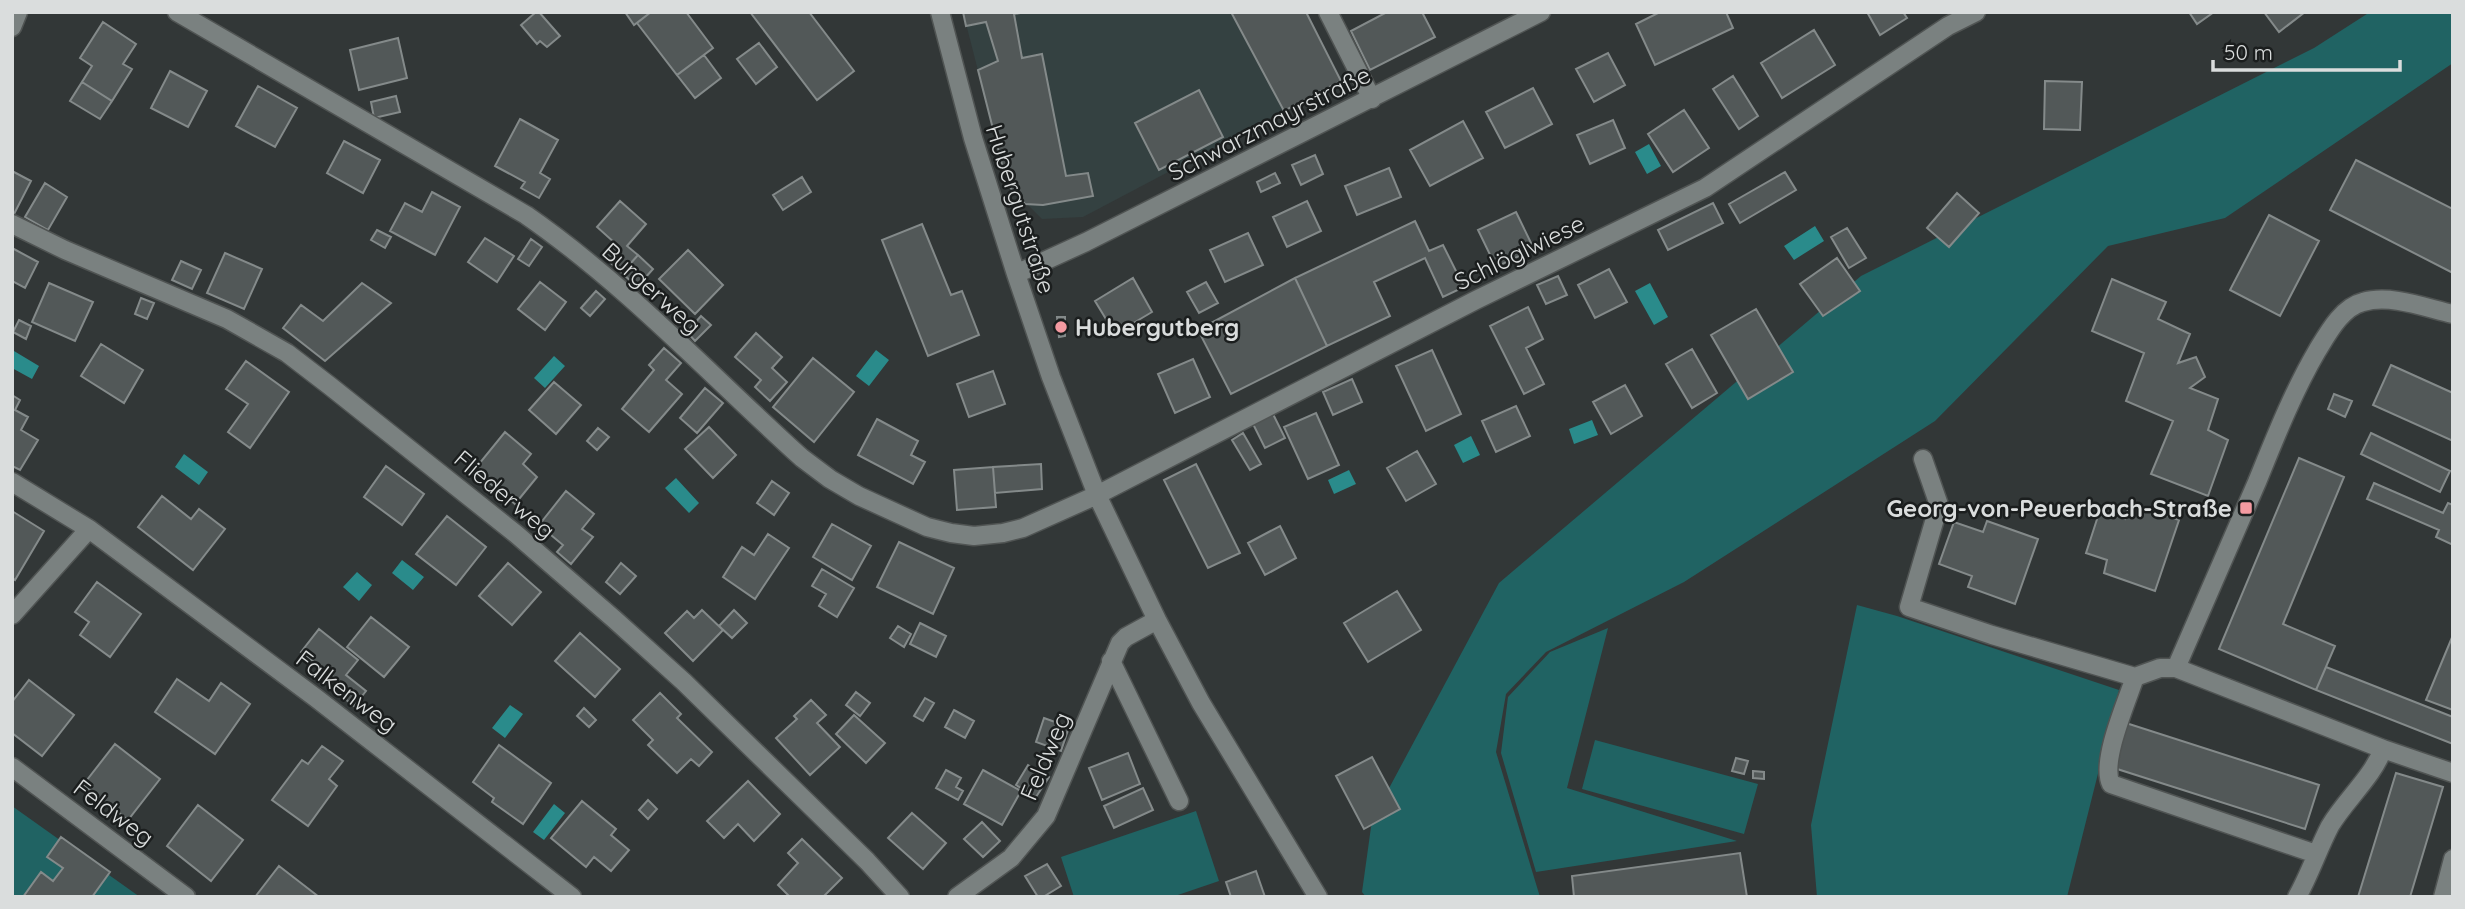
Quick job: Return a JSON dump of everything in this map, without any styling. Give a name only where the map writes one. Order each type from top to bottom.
[{"type":"street","points":[[12,27],[18,12]]},
{"type":"street","name":"Burgerweg","points":[[177,12],[526,215],[557,236],[624,293],[802,458],[859,496],[927,527],[974,536],[1023,528],[1097,495]]},
{"type":"street","name":"Hubergutstraße","points":[[940,12],[972,138],[1016,274],[1051,377],[1097,495],[1157,620],[1240,771],[1318,897]]},
{"type":"street","points":[[1328,12],[1372,99]]},
{"type":"street","name":"Schwarzmayrstraße","points":[[1016,274],[1086,242],[1541,12]]},
{"type":"street","name":"Schlöglwiese","points":[[1097,495],[1476,300],[1705,188],[1945,19],[1976,12]]},
{"type":"street","name":"Fliederweg","points":[[12,224],[65,250],[227,319],[287,353],[486,509],[614,619],[702,700],[867,861],[900,897]]},
{"type":"street","points":[[2176,668],[2294,397],[2334,326],[2347,310],[2362,302],[2381,300],[2453,314]]},
{"type":"street","points":[[1923,459],[1939,505],[1909,607],[1992,635],[2135,677],[2160,667],[2176,668],[2453,773]]},
{"type":"street","name":"Falkenweg","points":[[12,482],[89,530],[316,698],[572,897]]},
{"type":"street","points":[[12,615],[89,530]]},
{"type":"street","name":"Feldweg","points":[[957,897],[1011,858],[1046,816],[1111,661],[1126,637],[1157,620]]},
{"type":"street","points":[[1111,661],[1179,801]]},
{"type":"street","points":[[2135,677],[2109,756],[2107,776],[2111,784],[2316,854]]},
{"type":"street","points":[[2297,897],[2316,854],[2343,806],[2379,760],[2383,748]]},
{"type":"street","name":"Feldweg","points":[[12,767],[186,897]]},
{"type":"street","points":[[2442,897],[2453,859]]},
{"type":"shaded area","points":[[963,12],[1306,12],[1341,81],[1083,217],[1042,219],[1007,184]]},
{"type":"shaded area","points":[[2370,12],[2453,12],[2453,63],[2225,218],[2108,246],[1935,421],[1684,582],[1546,652],[1506,694],[1496,752],[1540,897],[1366,897],[1362,892],[1372,820],[1499,583],[1861,276],[2314,48]]},
{"type":"shaded area","points":[[1649,144],[1661,166],[1647,174],[1635,152]]},
{"type":"shaded area","points":[[1815,226],[1824,241],[1794,260],[1784,246]]},
{"type":"shaded area","points":[[1650,283],[1668,317],[1654,325],[1635,291]]},
{"type":"shaded area","points":[[876,350],[889,360],[869,386],[856,376]]},
{"type":"shaded area","points":[[14,351],[39,366],[32,379],[12,368]]},
{"type":"shaded area","points":[[554,356],[565,366],[545,388],[534,378]]},
{"type":"shaded area","points":[[1592,420],[1598,435],[1574,444],[1569,429]]},
{"type":"shaded area","points":[[1471,436],[1480,455],[1463,463],[1454,445]]},
{"type":"shaded area","points":[[184,454],[208,472],[199,485],[175,467]]},
{"type":"shaded area","points":[[1349,470],[1356,484],[1334,494],[1328,480]]},
{"type":"shaded area","points":[[676,478],[699,503],[689,513],[665,488]]},
{"type":"shaded area","points":[[402,560],[424,577],[413,590],[392,573]]},
{"type":"shaded area","points":[[357,572],[372,585],[359,601],[343,587]]},
{"type":"shaded area","points":[[1857,605],[2119,690],[2067,897],[1817,897],[1811,825]]},
{"type":"shaded area","points":[[1608,628],[1567,788],[1737,841],[1536,872],[1501,753],[1508,697],[1550,652]]},
{"type":"shaded area","points":[[510,705],[523,714],[505,738],[492,728]]},
{"type":"shaded area","points":[[1595,740],[1758,784],[1744,834],[1582,789]]},
{"type":"shaded area","points":[[554,804],[565,813],[544,840],[533,832]]},
{"type":"shaded area","points":[[12,806],[140,897],[12,897]]},
{"type":"shaded area","points":[[1196,811],[1219,881],[1172,897],[1074,897],[1061,857]]},
{"type":"building","points":[[539,12],[560,36],[547,47],[540,41],[537,44],[521,25]]},
{"type":"building","points":[[625,12],[651,12],[634,25]]},
{"type":"building","points":[[651,12],[686,12],[713,48],[677,75],[637,23]]},
{"type":"building","points":[[750,12],[809,12],[854,71],[817,100]]},
{"type":"building","points":[[963,12],[1026,12],[1014,14],[1022,58],[1042,54],[1066,176],[1088,173],[1093,196],[1043,205],[1025,204],[1007,184],[978,70],[998,61],[986,22],[966,26]]},
{"type":"building","points":[[1231,12],[1306,12],[1341,81],[1284,111]]},
{"type":"building","points":[[1387,12],[1422,12],[1435,37],[1370,70],[1351,31]]},
{"type":"building","points":[[1660,12],[1726,12],[1733,28],[1655,65],[1636,24]]},
{"type":"building","points":[[1867,12],[1903,12],[1907,18],[1880,35]]},
{"type":"building","points":[[2189,12],[2214,12],[2197,24]]},
{"type":"building","points":[[2264,12],[2305,12],[2279,32]]},
{"type":"building","points":[[103,22],[136,44],[123,64],[132,69],[112,101],[82,82],[92,66],[80,58]]},
{"type":"building","points":[[1814,30],[1835,65],[1782,98],[1761,63]]},
{"type":"building","points":[[398,38],[407,78],[359,90],[350,50]]},
{"type":"building","points":[[759,43],[777,67],[756,84],[737,59]]},
{"type":"building","points":[[1608,53],[1625,85],[1594,102],[1576,69]]},
{"type":"building","points":[[704,55],[721,78],[695,98],[677,75]]},
{"type":"building","points":[[170,71],[207,91],[188,127],[151,108]]},
{"type":"building","points":[[1733,76],[1758,116],[1739,129],[1713,89]]},
{"type":"building","points":[[2045,81],[2082,82],[2080,130],[2044,129]]},
{"type":"building","points":[[82,82],[112,101],[100,119],[70,101]]},
{"type":"building","points":[[258,86],[297,108],[275,147],[236,126]]},
{"type":"building","points":[[1533,88],[1552,124],[1505,148],[1486,112]]},
{"type":"building","points":[[1199,90],[1223,137],[1159,170],[1135,123]]},
{"type":"building","points":[[396,96],[400,112],[374,118],[371,102]]},
{"type":"building","points":[[1684,110],[1709,148],[1673,172],[1648,134]]},
{"type":"building","points":[[520,119],[558,140],[540,173],[550,179],[539,198],[521,188],[525,182],[495,166]]},
{"type":"building","points":[[1613,120],[1625,148],[1590,164],[1577,135]]},
{"type":"building","points":[[1463,121],[1483,158],[1430,186],[1410,150]]},
{"type":"building","points":[[344,141],[380,160],[363,193],[327,173]]},
{"type":"building","points":[[1315,155],[1323,174],[1301,185],[1292,165]]},
{"type":"building","points":[[2356,160],[2453,209],[2453,273],[2330,210]]},
{"type":"building","points":[[1389,168],[1401,197],[1357,215],[1345,186]]},
{"type":"building","points":[[12,171],[31,181],[13,216],[12,215]]},
{"type":"building","points":[[1785,172],[1796,190],[1740,223],[1729,204]]},
{"type":"building","points":[[1275,173],[1280,183],[1261,192],[1257,182]]},
{"type":"building","points":[[802,177],[811,192],[783,210],[773,195]]},
{"type":"building","points":[[45,183],[67,197],[48,230],[25,217]]},
{"type":"building","points":[[432,192],[460,207],[435,255],[390,231],[405,203],[422,212]]},
{"type":"building","points":[[1957,193],[1979,213],[1949,247],[1927,228]]},
{"type":"building","points":[[620,201],[646,224],[627,246],[638,255],[622,273],[604,257],[616,244],[597,227]]},
{"type":"building","points":[[1307,201],[1321,231],[1287,247],[1273,217]]},
{"type":"building","points":[[1713,203],[1723,223],[1668,250],[1658,230]]},
{"type":"building","points":[[1516,212],[1534,249],[1496,267],[1478,230]]},
{"type":"building","points":[[2269,215],[2319,241],[2280,316],[2230,290]]},
{"type":"building","points":[[1415,221],[1429,251],[1443,245],[1464,287],[1443,297],[1425,258],[1374,282],[1390,316],[1327,346],[1295,278]]},
{"type":"building","points":[[922,224],[951,295],[962,291],[979,335],[928,356],[882,240]]},
{"type":"building","points":[[1847,228],[1866,258],[1849,268],[1831,237]]},
{"type":"building","points":[[377,230],[391,237],[385,248],[371,240]]},
{"type":"building","points":[[1248,233],[1263,265],[1225,282],[1210,250]]},
{"type":"building","points":[[485,238],[514,256],[497,282],[468,262]]},
{"type":"building","points":[[531,239],[542,247],[529,266],[518,259]]},
{"type":"building","points":[[12,248],[38,262],[25,288],[12,281]]},
{"type":"building","points":[[688,250],[723,285],[695,314],[659,279]]},
{"type":"building","points":[[225,253],[262,269],[244,309],[207,293]]},
{"type":"building","points":[[638,255],[653,269],[637,287],[622,273]]},
{"type":"building","points":[[1837,258],[1860,291],[1823,316],[1800,284]]},
{"type":"building","points":[[181,261],[201,270],[192,289],[172,280]]},
{"type":"building","points":[[1609,269],[1627,302],[1595,318],[1578,285]]},
{"type":"building","points":[[1558,276],[1567,295],[1546,304],[1537,285]]},
{"type":"building","points":[[1133,278],[1152,312],[1115,334],[1095,301]]},
{"type":"building","points":[[1295,278],[1327,346],[1231,394],[1198,330]]},
{"type":"building","points":[[2112,279],[2166,302],[2158,319],[2190,334],[2178,363],[2196,357],[2205,377],[2190,388],[2218,399],[2208,430],[2228,440],[2208,496],[2151,474],[2173,421],[2126,401],[2144,353],[2092,331]]},
{"type":"building","points":[[540,282],[566,302],[545,330],[518,309]]},
{"type":"building","points":[[1206,282],[1218,303],[1199,313],[1187,292]]},
{"type":"building","points":[[49,283],[93,302],[75,341],[32,322]]},
{"type":"building","points":[[362,283],[391,303],[325,361],[283,328],[301,305],[323,321]]},
{"type":"building","points":[[596,291],[605,299],[590,316],[581,308]]},
{"type":"building","points":[[141,298],[154,303],[147,319],[135,314]]},
{"type":"building","points":[[1528,307],[1543,339],[1526,348],[1544,384],[1524,394],[1490,326]]},
{"type":"building","points":[[1756,309],[1793,372],[1748,399],[1711,335]]},
{"type":"building","points":[[701,316],[711,325],[695,341],[687,332]]},
{"type":"building","name":"Hubergutberg","points":[[1057,317],[1065,317],[1065,336],[1059,337]]},
{"type":"building","points":[[19,320],[31,326],[26,339],[13,332]]},
{"type":"building","points":[[756,333],[782,357],[772,368],[787,382],[770,401],[755,387],[761,380],[735,357]]},
{"type":"building","points":[[101,344],[143,370],[124,403],[81,376]]},
{"type":"building","points":[[664,348],[681,363],[666,380],[682,394],[649,432],[622,409],[654,370],[649,365]]},
{"type":"building","points":[[1692,349],[1717,393],[1692,408],[1666,364]]},
{"type":"building","points":[[1432,350],[1461,414],[1426,431],[1396,366]]},
{"type":"building","points":[[813,358],[854,392],[814,442],[773,407]]},
{"type":"building","points":[[1193,359],[1210,397],[1175,413],[1158,374]]},
{"type":"building","points":[[246,361],[289,392],[250,448],[228,432],[248,404],[226,389]]},
{"type":"building","points":[[2391,365],[2453,393],[2453,441],[2373,405]]},
{"type":"building","points":[[993,371],[1005,404],[969,417],[957,384]]},
{"type":"building","points":[[1352,379],[1362,402],[1333,415],[1323,392]]},
{"type":"building","points":[[554,382],[581,405],[556,434],[529,410]]},
{"type":"building","points":[[1625,385],[1642,416],[1611,434],[1593,402]]},
{"type":"building","points":[[705,388],[723,403],[697,433],[680,418]]},
{"type":"building","points":[[2334,394],[2352,401],[2345,417],[2328,409]]},
{"type":"building","points":[[12,395],[20,400],[15,410],[28,417],[21,430],[38,440],[20,470],[12,466]]},
{"type":"building","points":[[1516,406],[1530,436],[1496,452],[1482,421]]},
{"type":"building","points":[[1272,412],[1285,438],[1265,448],[1252,422]]},
{"type":"building","points":[[1316,413],[1339,465],[1308,479],[1284,427]]},
{"type":"building","points":[[877,419],[918,441],[911,455],[925,462],[913,484],[858,455]]},
{"type":"building","points":[[709,427],[736,455],[713,478],[685,449]]},
{"type":"building","points":[[598,428],[609,437],[597,450],[587,441]]},
{"type":"building","points":[[505,432],[531,454],[523,464],[537,477],[515,504],[474,470]]},
{"type":"building","points":[[1243,433],[1261,464],[1250,470],[1232,440]]},
{"type":"building","points":[[2371,433],[2450,471],[2440,492],[2361,454]]},
{"type":"building","points":[[1417,451],[1436,484],[1406,501],[1387,468]]},
{"type":"building","points":[[2299,458],[2344,477],[2283,624],[2335,646],[2316,690],[2219,649]]},
{"type":"building","points":[[1041,464],[1042,489],[995,493],[993,467]]},
{"type":"building","points":[[1196,464],[1240,553],[1208,568],[1164,480]]},
{"type":"building","points":[[386,466],[424,494],[402,525],[364,497]]},
{"type":"building","points":[[993,467],[996,507],[957,510],[954,470]]},
{"type":"building","points":[[772,481],[789,493],[774,515],[757,503]]},
{"type":"building","points":[[2374,483],[2443,513],[2448,503],[2453,505],[2453,545],[2436,537],[2439,530],[2367,499]]},
{"type":"building","points":[[566,491],[594,514],[582,529],[593,537],[571,564],[557,552],[563,545],[539,525]]},
{"type":"building","points":[[162,496],[191,519],[199,509],[225,529],[193,570],[138,527]]},
{"type":"building","points":[[2130,503],[2179,520],[2155,591],[2104,573],[2107,560],[2086,553],[2100,510],[2125,519]]},
{"type":"building","points":[[12,511],[44,531],[15,580],[12,578]]},
{"type":"building","points":[[447,516],[486,547],[456,585],[416,554]]},
{"type":"building","points":[[1987,521],[2038,539],[2015,604],[1968,587],[1972,576],[1939,564],[1954,522],[1983,532]]},
{"type":"building","points":[[832,524],[871,546],[852,580],[813,557]]},
{"type":"building","points":[[1280,526],[1296,558],[1265,575],[1248,543]]},
{"type":"building","points":[[768,534],[789,548],[755,599],[723,577],[742,547],[754,555]]},
{"type":"building","points":[[899,542],[954,568],[933,614],[877,587]]},
{"type":"building","points":[[508,563],[541,592],[512,625],[479,596]]},
{"type":"building","points":[[621,563],[636,576],[620,594],[606,582]]},
{"type":"building","points":[[822,569],[854,588],[837,617],[819,606],[826,594],[812,586]]},
{"type":"building","points":[[97,582],[141,614],[110,657],[80,635],[89,622],[75,612]]},
{"type":"building","points":[[1397,591],[1421,630],[1368,662],[1344,623]]},
{"type":"building","points":[[702,610],[723,630],[693,661],[665,633],[687,611],[694,618]]},
{"type":"building","points":[[734,610],[747,623],[732,638],[719,626]]},
{"type":"building","points":[[371,617],[409,647],[384,677],[347,647]]},
{"type":"building","points":[[920,623],[946,636],[936,657],[910,644]]},
{"type":"building","points":[[898,626],[911,634],[904,647],[890,638]]},
{"type":"building","points":[[319,629],[358,660],[346,675],[366,691],[354,706],[334,690],[340,682],[301,652]]},
{"type":"building","points":[[580,633],[620,669],[595,697],[555,661]]},
{"type":"building","points":[[2453,635],[2453,710],[2426,700]]},
{"type":"building","points":[[2326,667],[2453,717],[2453,744],[2316,690]]},
{"type":"building","points":[[177,679],[209,701],[221,683],[250,704],[215,754],[155,712]]},
{"type":"building","points":[[29,680],[74,715],[42,756],[12,733],[12,702]]},
{"type":"building","points":[[856,692],[870,703],[860,716],[846,705]]},
{"type":"building","points":[[660,693],[681,714],[677,718],[712,752],[699,766],[691,759],[677,773],[648,745],[653,740],[633,720]]},
{"type":"building","points":[[925,698],[934,703],[923,721],[914,716]]},
{"type":"building","points":[[811,700],[826,715],[817,723],[840,747],[810,775],[776,738],[797,719],[794,716]]},
{"type":"building","points":[[584,708],[596,720],[589,727],[577,716]]},
{"type":"building","points":[[954,710],[974,721],[965,738],[945,727]]},
{"type":"building","points":[[854,715],[885,743],[866,763],[836,734]]},
{"type":"building","points":[[1044,718],[1069,727],[1061,751],[1036,742]]},
{"type":"building","points":[[2126,723],[2319,785],[2305,829],[2111,767]]},
{"type":"building","points":[[115,744],[160,779],[128,820],[83,785]]},
{"type":"building","points":[[499,745],[551,783],[523,824],[492,802],[494,798],[473,782]]},
{"type":"building","points":[[322,746],[343,761],[329,779],[337,786],[308,826],[272,800],[302,760],[308,764]]},
{"type":"building","points":[[1128,753],[1140,784],[1102,800],[1089,768]]},
{"type":"building","points":[[1372,757],[1400,809],[1364,829],[1336,776]]},
{"type":"building","points":[[1736,758],[1748,761],[1744,774],[1732,771]]},
{"type":"building","points":[[1028,765],[1049,777],[1036,797],[1016,785]]},
{"type":"building","points":[[946,770],[961,778],[956,787],[963,791],[958,800],[936,788]]},
{"type":"building","points":[[983,770],[1021,791],[1002,825],[964,804]]},
{"type":"building","points":[[1753,771],[1764,772],[1764,779],[1753,778]]},
{"type":"building","points":[[2396,773],[2443,787],[2410,897],[2358,897]]},
{"type":"building","points":[[748,781],[780,814],[754,841],[738,824],[724,838],[707,821]]},
{"type":"building","points":[[1143,788],[1153,810],[1114,828],[1104,806]]},
{"type":"building","points":[[648,800],[657,809],[648,819],[639,810]]},
{"type":"building","points":[[582,801],[616,829],[611,835],[629,850],[611,871],[594,857],[586,867],[551,838]]},
{"type":"building","points":[[198,805],[243,840],[211,881],[167,846]]},
{"type":"building","points":[[912,813],[946,843],[923,869],[888,838]]},
{"type":"building","points":[[982,822],[1000,841],[983,857],[964,839]]},
{"type":"building","points":[[61,837],[110,872],[92,897],[23,897],[41,872],[53,881],[63,868],[47,857]]},
{"type":"building","points":[[802,839],[842,878],[823,897],[790,897],[778,885],[798,863],[788,853]]},
{"type":"building","points":[[1740,853],[1747,897],[1574,897],[1572,876]]},
{"type":"building","points":[[1047,864],[1061,886],[1043,897],[1038,897],[1025,876]]},
{"type":"building","points":[[279,866],[319,897],[255,897]]},
{"type":"building","points":[[1256,871],[1265,897],[1231,897],[1226,882]]},
{"type":"place","name":"Hubergutberg","points":[[1061,327]]},
{"type":"place","name":"Georg-von-Peuerbach-Straße","points":[[2246,508]]}]
